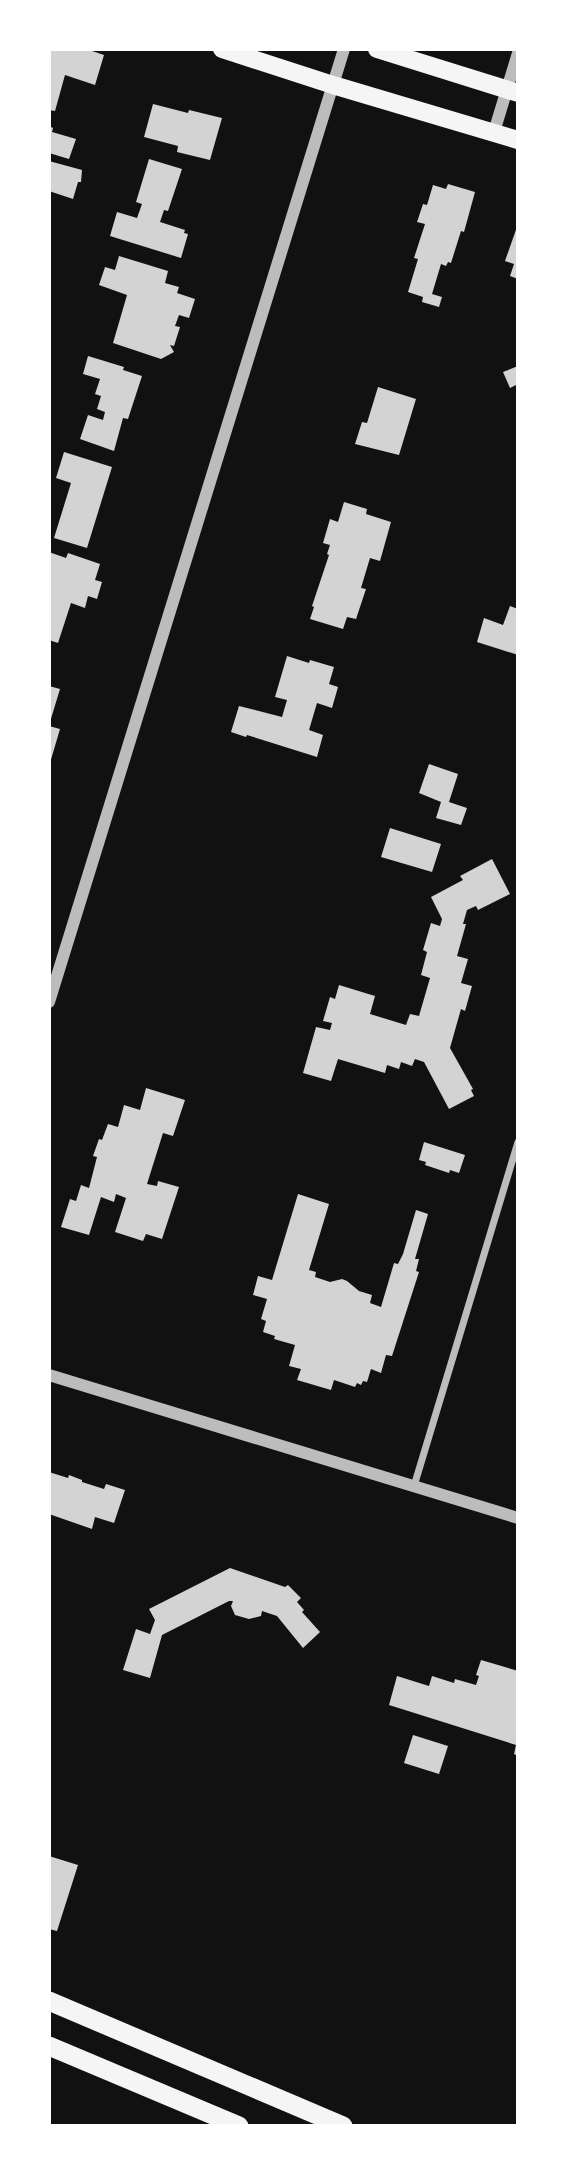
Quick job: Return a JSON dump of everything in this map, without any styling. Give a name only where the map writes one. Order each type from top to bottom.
[{"type":"highway","points":[[49,2001],[344,2126]]},
{"type":"highway","points":[[49,2046],[239,2126]]},
{"type":"main road","points":[[222,49],[518,140]]},
{"type":"main road","points":[[377,49],[513,91]]},
{"type":"street","points":[[49,1002],[344,49]]},
{"type":"street","points":[[494,132],[513,91],[518,53]]},
{"type":"street","points":[[414,1486],[518,1142]]},
{"type":"street","points":[[49,1375],[518,1518]]},
{"type":"building","points":[[49,49],[86,49],[104,55],[95,85],[65,75],[55,111],[49,110]]},
{"type":"building","points":[[153,104],[222,118],[210,160],[177,152],[178,146],[144,137]]},
{"type":"building","points":[[49,126],[53,128],[52,132],[76,139],[69,159],[49,153]]},
{"type":"building","points":[[149,159],[182,169],[168,211],[164,210],[160,222],[185,230],[184,233],[188,234],[181,258],[110,236],[117,212],[137,218],[142,204],[136,202]]},
{"type":"building","points":[[49,161],[82,170],[81,182],[78,182],[73,199],[49,191]]},
{"type":"building","points":[[448,184],[475,192],[464,232],[461,231],[451,263],[448,262],[446,266],[441,264],[432,294],[442,297],[439,307],[422,302],[423,297],[408,292],[418,259],[414,258],[425,224],[417,222],[423,204],[427,205],[433,185],[446,189]]},
{"type":"building","points":[[518,224],[518,279],[510,276],[514,264],[505,261]]},
{"type":"building","points":[[119,256],[168,271],[165,283],[179,287],[177,293],[195,299],[189,318],[179,315],[175,326],[180,327],[174,346],[170,345],[174,352],[161,359],[113,343],[127,295],[99,285],[105,267],[115,270]]},
{"type":"building","points":[[88,356],[124,367],[123,370],[142,376],[128,419],[123,418],[114,451],[80,439],[88,415],[103,420],[105,412],[97,409],[101,396],[95,394],[100,379],[83,374]]},
{"type":"building","points":[[518,366],[518,384],[510,388],[503,372]]},
{"type":"building","points":[[378,387],[416,399],[399,455],[355,444],[362,422],[367,423]]},
{"type":"building","points":[[64,452],[112,467],[87,548],[54,538],[71,483],[56,478]]},
{"type":"building","points":[[344,502],[367,509],[366,514],[391,522],[380,561],[370,558],[361,588],[366,589],[356,619],[347,617],[343,629],[310,619],[329,555],[330,545],[323,543],[330,519],[338,522]]},
{"type":"building","points":[[49,552],[66,558],[68,553],[100,564],[95,580],[102,582],[97,599],[88,596],[85,608],[71,603],[58,643],[49,640]]},
{"type":"building","points":[[510,606],[518,609],[518,655],[477,642],[484,618],[503,625]]},
{"type":"building","points":[[287,656],[334,667],[329,684],[338,687],[332,708],[317,703],[309,730],[323,735],[317,757],[231,732],[239,706],[282,717],[287,700],[275,697]]},
{"type":"building","points":[[49,686],[60,689],[50,722],[49,722]]},
{"type":"building","points":[[49,726],[60,729],[50,763],[49,762]]},
{"type":"building","points":[[429,764],[458,774],[449,802],[467,808],[461,825],[436,818],[441,802],[419,793]]},
{"type":"building","points":[[390,828],[441,844],[432,872],[381,857]]},
{"type":"building","points":[[492,859],[510,894],[478,910],[476,906],[467,910],[457,956],[468,959],[461,983],[472,986],[465,1011],[461,1009],[450,1048],[473,1089],[471,1090],[474,1096],[449,1109],[424,1062],[415,1059],[412,1066],[401,1062],[399,1069],[387,1065],[385,1073],[338,1059],[331,1081],[303,1073],[316,1027],[330,1030],[332,1023],[323,1021],[330,997],[335,999],[339,985],[375,996],[370,1014],[406,1025],[410,1014],[419,1016],[430,978],[421,975],[427,952],[423,950],[431,923],[440,926],[442,919],[431,897],[463,880],[460,876]]},
{"type":"building","points":[[146,1088],[185,1100],[173,1136],[163,1133],[147,1184],[157,1186],[158,1181],[179,1187],[162,1239],[146,1234],[143,1241],[115,1232],[126,1198],[116,1194],[114,1202],[101,1197],[89,1235],[61,1227],[70,1199],[76,1201],[81,1185],[89,1188],[97,1157],[93,1156],[108,1124],[118,1127],[124,1105],[140,1110]]},
{"type":"building","points":[[424,1142],[465,1155],[459,1173],[450,1170],[449,1173],[425,1165],[426,1162],[419,1160]]},
{"type":"building","points":[[298,1194],[329,1204],[309,1270],[316,1272],[315,1277],[330,1282],[342,1279],[347,1281],[359,1291],[372,1295],[370,1303],[381,1307],[394,1263],[398,1264],[403,1254],[416,1210],[428,1214],[415,1259],[419,1259],[416,1271],[419,1272],[392,1356],[386,1355],[381,1373],[371,1369],[367,1382],[363,1381],[361,1385],[357,1383],[355,1387],[334,1380],[331,1390],[297,1380],[301,1369],[289,1366],[295,1345],[274,1339],[275,1336],[263,1332],[266,1321],[261,1319],[267,1299],[253,1295],[258,1276],[272,1280]]},
{"type":"building","points":[[49,1472],[68,1478],[69,1475],[104,1489],[106,1484],[125,1490],[114,1523],[95,1517],[92,1529],[49,1514]]},
{"type":"building","points":[[230,1568],[285,1587],[288,1585],[301,1598],[297,1602],[304,1610],[302,1612],[320,1632],[303,1648],[277,1616],[262,1611],[261,1616],[249,1619],[235,1615],[231,1606],[233,1601],[229,1601],[162,1635],[150,1678],[123,1670],[136,1629],[150,1634],[155,1620],[149,1609]]},
{"type":"building","points":[[481,1660],[518,1671],[518,1756],[514,1754],[516,1745],[389,1705],[397,1676],[429,1686],[432,1676],[454,1683],[455,1679],[476,1685]]},
{"type":"building","points":[[413,1735],[448,1746],[439,1774],[404,1763]]},
{"type":"building","points":[[49,1856],[78,1865],[57,1931],[49,1929]]}]
